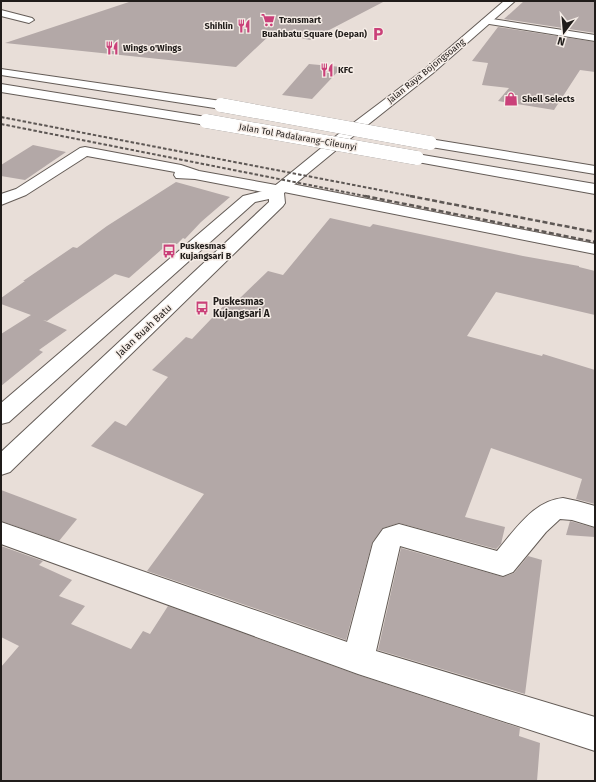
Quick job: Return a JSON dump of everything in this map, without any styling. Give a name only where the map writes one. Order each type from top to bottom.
[{"type":"main road","name":"Jalan Raya Bojongsoang","points":[[279,190],[391,99],[429,71],[510,1]]},
{"type":"main road","points":[[1,14],[29,20]]},
{"type":"main road","points":[[486,21],[595,38]]},
{"type":"main road","points":[[1,23],[18,26]]},
{"type":"main road","name":"Jalan Tol Padalarang–Cileunyi","points":[[1,72],[221,105],[430,143],[595,170]]},
{"type":"main road","name":"Jalan Tol Padalarang–Cileunyi","points":[[1,88],[206,121],[595,189]]},
{"type":"main road","points":[[1,200],[21,192],[82,154],[174,175],[194,175],[595,249]]},
{"type":"main road","points":[[1,416],[249,199],[279,190]]},
{"type":"main road","name":"Jalan Buah Batu","points":[[1,466],[277,203],[279,190]]},
{"type":"main road","points":[[358,660],[387,543],[392,537],[399,535],[503,564],[548,513],[559,509],[571,509],[595,517]]},
{"type":"main road","points":[[1,533],[358,660],[595,734]]},
{"type":"building","points":[[132,1],[385,1],[310,40],[273,32],[236,67],[5,43]]},
{"type":"building","points":[[524,1],[595,1],[595,33],[504,19]]},
{"type":"building","points":[[498,27],[595,42],[595,72],[580,70],[554,110],[498,101],[509,88],[482,85],[488,63],[472,61]]},
{"type":"building","points":[[309,64],[342,67],[312,99],[282,95]]},
{"type":"building","points":[[33,145],[66,152],[25,180],[1,176],[1,165]]},
{"type":"building","points":[[176,182],[230,197],[201,222],[185,239],[183,238],[177,244],[169,243],[129,278],[115,274],[47,321],[43,320],[67,330],[39,350],[43,352],[1,386],[1,334],[31,315],[1,304],[1,298],[73,247],[77,248],[107,226]]},
{"type":"building","points":[[330,218],[370,227],[373,224],[523,256],[579,266],[595,271],[595,315],[496,292],[467,336],[542,356],[543,354],[595,370],[595,504],[576,499],[582,479],[491,448],[465,517],[505,527],[501,544],[496,549],[399,523],[383,528],[372,543],[346,640],[147,571],[204,494],[91,446],[115,421],[126,426],[168,377],[152,370],[186,337],[192,339],[232,297],[239,299],[268,271],[283,275]]},
{"type":"building","points":[[1,490],[77,519],[59,541],[1,521]]},
{"type":"building","points":[[570,521],[595,528],[595,537],[566,535]]},
{"type":"building","points":[[1,546],[43,561],[39,565],[72,580],[59,596],[85,606],[71,624],[131,649],[143,631],[150,634],[168,606],[358,675],[520,728],[519,736],[540,743],[537,781],[1,781],[1,667],[19,646],[1,637]]},
{"type":"building","points":[[401,548],[503,577],[514,573],[528,556],[542,560],[525,694],[378,650]]},
{"type":"railway","points":[[1,117],[416,197]]},
{"type":"railway","points":[[1,124],[370,197]]},
{"type":"railway","points":[[365,196],[370,197]]},
{"type":"railway","points":[[410,196],[595,232]]},
{"type":"railway","points":[[370,197],[595,242]]},
{"type":"place","name":"Transmart","points":[[268,20]]},
{"type":"place","name":"Shihlin","points":[[244,26]]},
{"type":"place","name":"Buahbatu Square (Depan)","points":[[378,34]]},
{"type":"place","name":"Wings o'Wings","points":[[112,48]]},
{"type":"place","name":"KFC","points":[[327,70]]},
{"type":"place","name":"Shell Selects","points":[[511,99]]},
{"type":"place","name":"Puskesmas Kujangsari B","points":[[169,251]]},
{"type":"place","name":"Puskesmas Kujangsari A","points":[[202,308]]}]
